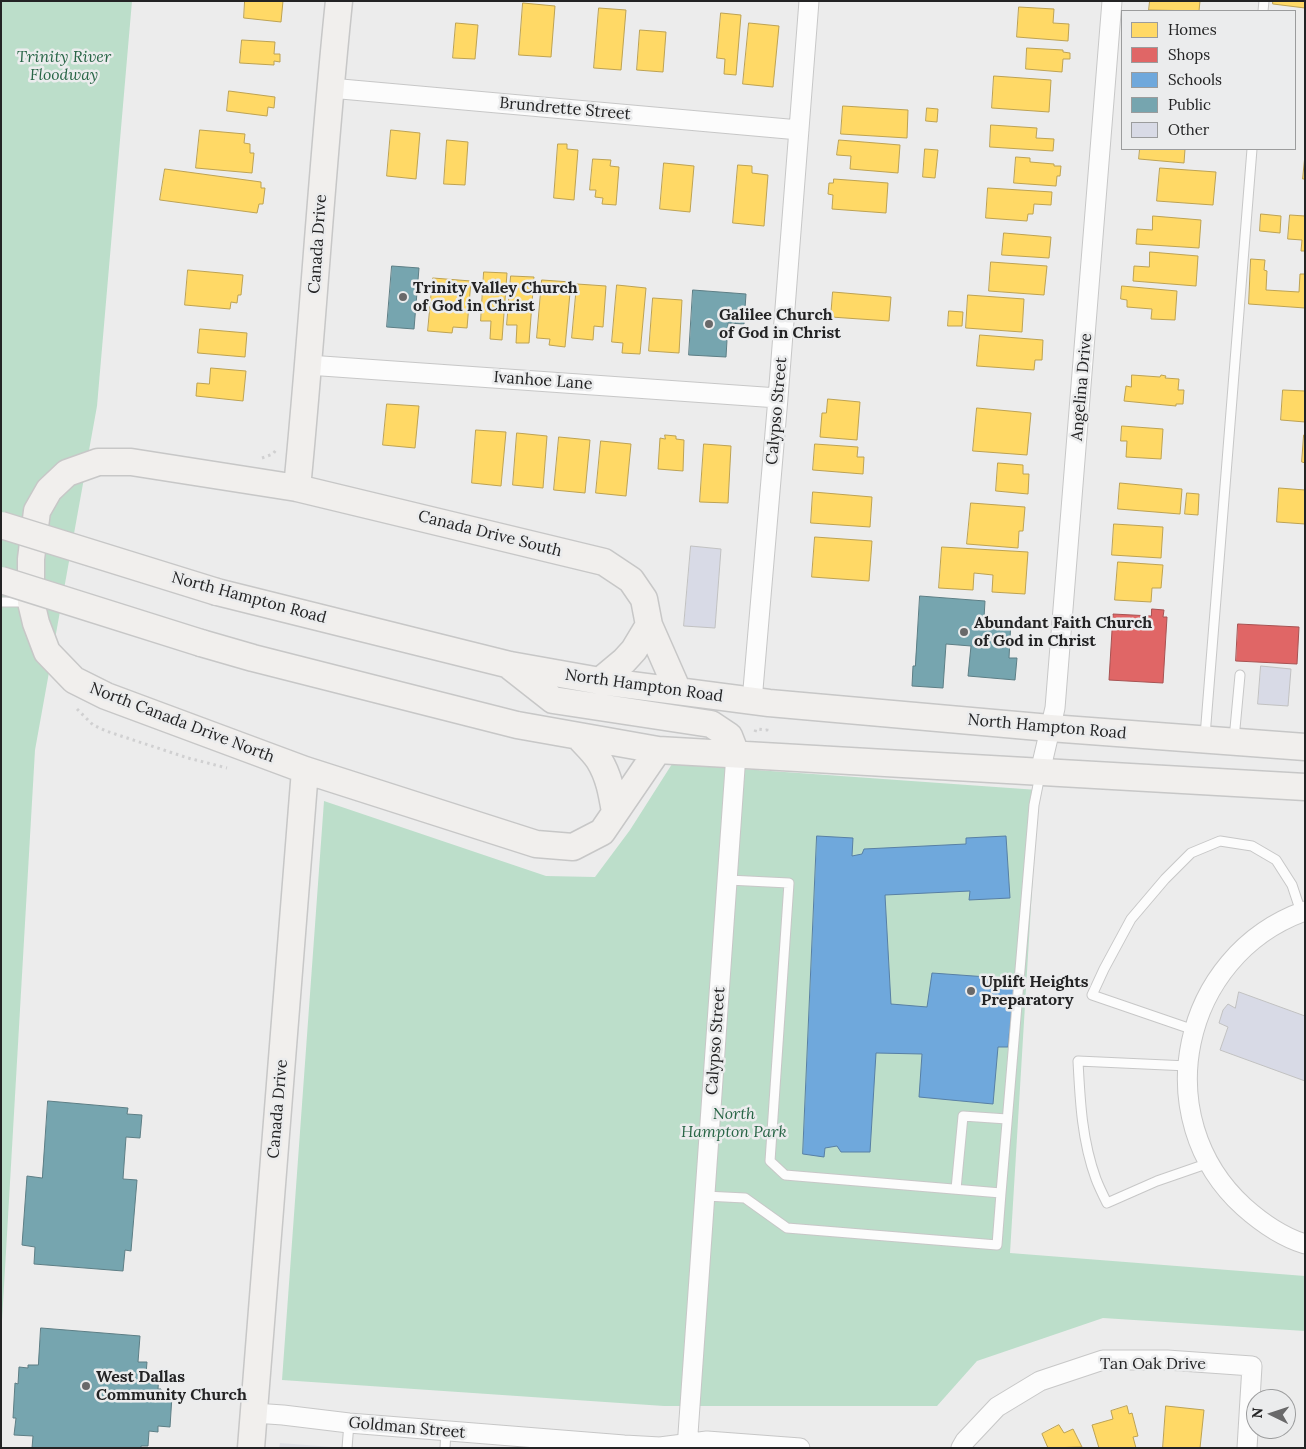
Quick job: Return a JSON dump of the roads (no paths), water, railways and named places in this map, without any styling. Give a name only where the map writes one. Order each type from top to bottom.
[{"type":"street","name":"Canada Drive","points":[[297,488],[339,1]]},
{"type":"street","name":"Calypso Street","points":[[752,701],[809,1]]},
{"type":"street","name":"Angelina Drive","points":[[1040,772],[1055,708],[1112,1]]},
{"type":"street","name":"Brundrette Street","points":[[330,88],[799,130]]},
{"type":"street","name":"Ivanhoe Lane","points":[[308,365],[778,398]]},
{"type":"street","name":"North Canada Drive North","points":[[297,488],[131,462],[98,462],[67,472],[49,490],[37,511],[31,559],[31,602],[47,652],[74,680],[106,696],[305,770]]},
{"type":"street","name":"Canada Drive South","points":[[297,488],[604,562],[631,580],[644,599],[649,625],[678,691]]},
{"type":"street","name":"North Hampton Road","points":[[1,525],[217,592],[510,665],[600,681],[752,701],[1050,728],[1305,747]]},
{"type":"street","points":[[1,580],[253,658],[517,725],[658,750],[1305,787]]},
{"type":"street","points":[[600,681],[634,650],[649,625]]},
{"type":"street","points":[[510,665],[553,700],[711,724],[729,736],[736,754]]},
{"type":"street","points":[[578,736],[598,759],[607,775],[612,791],[615,812]]},
{"type":"street","points":[[305,770],[536,844],[573,847],[602,832],[658,750]]},
{"type":"street","name":"Calypso Street","points":[[688,1445],[736,754]]},
{"type":"street","name":"Canada Drive","points":[[251,1448],[305,770]]},
{"type":"street","points":[[1303,911],[1277,922],[1245,946],[1219,975],[1200,1010],[1194,1030],[1189,1048],[1187,1088],[1194,1126],[1209,1163],[1231,1195],[1260,1222],[1295,1241],[1305,1244]]},
{"type":"street","name":"Tan Oak Drive","points":[[961,1448],[965,1441],[997,1408],[1040,1381],[1103,1360],[1167,1360],[1252,1366],[1247,1448]]},
{"type":"street","name":"Goldman Street","points":[[254,1413],[349,1423],[446,1439],[660,1447],[720,1441],[800,1448]]},
{"type":"lane","points":[[1205,739],[1252,150]]},
{"type":"lane","points":[[1,602],[31,602]]},
{"type":"lane","points":[[1233,741],[1240,675]]},
{"type":"lane","points":[[705,1196],[745,1198],[787,1228],[997,1245],[1035,793],[1040,772]]},
{"type":"lane","points":[[1194,1030],[1092,995],[1131,919],[1165,879],[1191,853],[1220,841],[1252,846],[1276,860],[1292,886],[1303,911]]},
{"type":"lane","points":[[728,880],[789,884],[770,1160],[785,1175],[1001,1193]]},
{"type":"lane","points":[[1188,1066],[1078,1061],[1082,1122],[1088,1150],[1096,1179],[1107,1203],[1157,1181],[1209,1163]]},
{"type":"lane","points":[[956,1189],[963,1116],[1007,1119]]},
{"type":"lane","points":[[347,1448],[349,1423]]},
{"type":"place","name":"Trinity Valley Church of God in Christ","points":[[403,297]]},
{"type":"place","name":"Galilee Church of God in Christ","points":[[709,324]]},
{"type":"place","name":"Abundant Faith Church of God in Christ","points":[[964,632]]},
{"type":"place","name":"Uplift Heights Preparatory","points":[[971,991]]},
{"type":"place","name":"West Dallas Community Church","points":[[86,1386]]},
{"type":"park label","name":"Trinity River Floodway","points":[[64,66]]},
{"type":"park label","name":"North Hampton Park","points":[[734,1123]]}]
